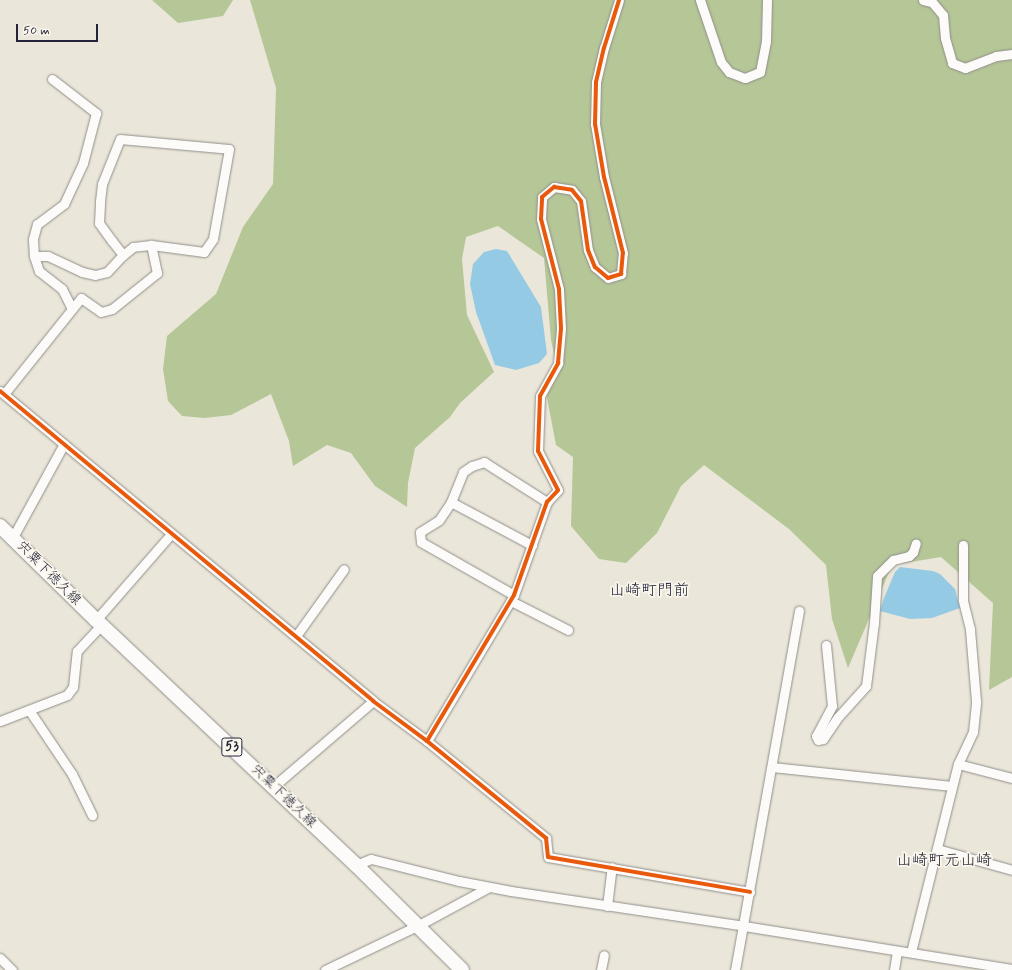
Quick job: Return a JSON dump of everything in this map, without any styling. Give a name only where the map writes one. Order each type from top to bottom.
[{"type":"main road","name":"宍粟下徳久線","points":[[0,526],[99,622],[274,786],[462,970]]},
{"type":"street","points":[[427,741],[512,598],[546,502],[558,490],[538,452],[540,396],[558,363],[561,328],[559,289],[541,219],[542,197],[554,187],[572,190],[581,202],[588,250],[595,267],[608,278],[621,274],[624,253],[604,177],[596,124],[596,82],[604,48],[619,0]]},
{"type":"street","points":[[700,0],[721,62],[729,72],[745,78],[760,72],[766,42],[767,0]]},
{"type":"street","points":[[923,0],[932,2],[942,15],[945,38],[952,63],[965,68],[996,56],[1012,54]]},
{"type":"street","points":[[52,79],[96,113],[83,164],[64,204],[37,224],[33,239],[34,256],[39,271],[62,289],[72,309]]},
{"type":"street","points":[[34,256],[48,256],[82,272],[95,275],[107,272],[134,247],[151,245],[204,252],[213,239],[229,149],[120,139],[102,184],[99,223],[124,255]]},
{"type":"street","points":[[151,245],[157,273],[112,309],[101,312],[82,298],[2,393],[373,701],[427,741],[546,838],[548,857],[750,892]]},
{"type":"street","points":[[13,537],[64,444]]},
{"type":"street","points":[[546,502],[484,462],[472,466],[463,472],[451,502],[439,520],[420,532],[421,542],[512,598],[568,630]]},
{"type":"street","points":[[451,502],[532,545]]},
{"type":"street","points":[[0,721],[67,695],[73,687],[77,651],[171,534]]},
{"type":"street","points":[[826,645],[832,706],[816,736],[818,740],[823,739],[838,717],[866,686],[874,623],[877,576],[893,560],[909,556],[913,552],[916,542]]},
{"type":"street","points":[[911,952],[958,764],[973,732],[976,701],[970,629],[963,600],[963,545]]},
{"type":"street","points":[[296,636],[344,569]]},
{"type":"street","points":[[735,970],[799,611]]},
{"type":"street","points":[[274,786],[373,701]]},
{"type":"street","points":[[29,710],[72,774],[92,816]]},
{"type":"street","points":[[958,764],[1012,778]]},
{"type":"street","points":[[772,767],[952,786]]},
{"type":"street","points":[[937,849],[1012,870]]},
{"type":"street","points":[[356,865],[371,859],[489,887],[1012,969]]},
{"type":"street","points":[[607,906],[612,867]]},
{"type":"street","points":[[325,970],[417,926],[489,887]]},
{"type":"street","points":[[894,970],[897,952]]},
{"type":"street","points":[[601,970],[604,955]]},
{"type":"street","points":[[0,958],[12,970]]},
{"type":"green space","points":[[152,0],[233,0],[223,16],[178,23]]},
{"type":"green space","points":[[250,0],[1012,0],[1012,677],[989,690],[993,603],[941,557],[892,565],[848,668],[832,619],[826,565],[789,529],[704,465],[681,486],[657,533],[626,563],[599,559],[571,526],[573,457],[556,445],[544,382],[558,372],[551,340],[544,258],[498,226],[466,237],[462,259],[467,315],[494,372],[460,403],[450,417],[415,448],[408,483],[407,507],[375,486],[351,453],[327,445],[293,466],[289,441],[271,394],[231,415],[205,418],[182,416],[168,401],[163,369],[167,336],[216,294],[243,227],[273,184],[276,88]]},
{"type":"water","points":[[496,249],[507,251],[541,307],[547,354],[539,363],[516,370],[495,365],[476,312],[470,284],[473,264],[484,252]]},
{"type":"water","points":[[900,567],[933,571],[940,574],[955,589],[960,608],[932,618],[910,619],[880,611],[895,572]]},
{"type":"cycle path","points":[[427,741],[514,595],[547,502],[558,490],[538,451],[540,396],[558,363],[561,328],[559,289],[541,219],[542,197],[554,187],[572,190],[581,201],[588,250],[595,267],[608,278],[621,274],[623,253],[604,177],[595,124],[596,82],[604,48],[619,0]]},
{"type":"cycle path","points":[[0,391],[373,701],[427,741],[546,838],[548,857],[750,892]]},
{"type":"district","name":"山崎町門前","points":[[649,591]]},
{"type":"district","name":"山崎町元山崎","points":[[944,861]]}]
